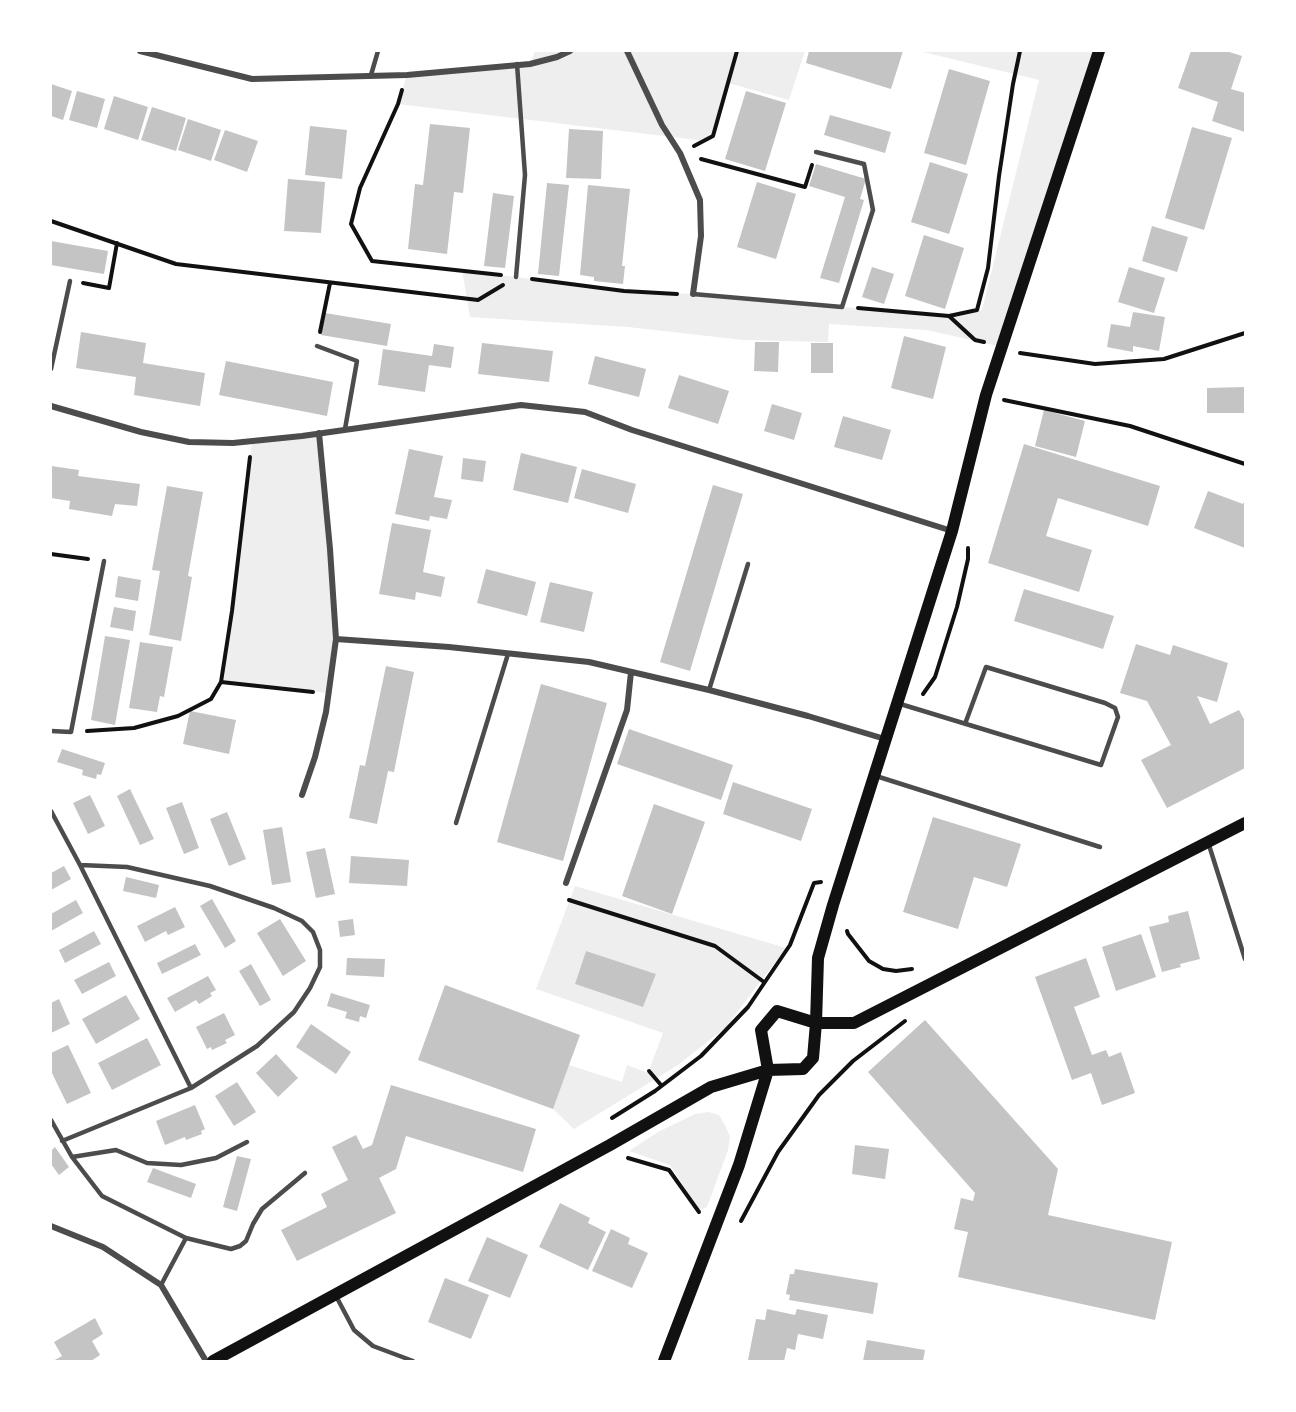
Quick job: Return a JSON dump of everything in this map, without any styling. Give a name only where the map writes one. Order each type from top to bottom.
[{"type":"main road","points":[[213,1361],[610,1145],[711,1087],[768,1070],[803,1069],[813,1058],[818,958],[833,905],[952,531],[986,395],[1099,51]]},
{"type":"main road","points":[[664,1361],[739,1165],[768,1070],[761,1030],[777,1011],[816,1023],[854,1023],[1245,823]]},
{"type":"street","points":[[140,51],[252,79],[406,75],[530,64],[570,51]]},
{"type":"street","points":[[627,51],[662,125],[680,153],[700,200],[701,236],[693,294]]},
{"type":"street","points":[[51,406],[141,432],[189,442],[233,443],[521,405],[585,412],[632,430],[952,531]]},
{"type":"street","points":[[302,795],[315,757],[326,712],[336,639],[319,433]]},
{"type":"street","points":[[336,639],[449,647],[589,662],[709,690],[808,716],[886,740]]},
{"type":"street","points":[[566,884],[627,710],[631,672]]},
{"type":"street","points":[[51,1226],[103,1246],[162,1286],[206,1361]]},
{"type":"lane","points":[[371,75],[378,51]]},
{"type":"lane","points":[[516,277],[525,175],[517,64]]},
{"type":"lane","points":[[693,294],[842,307],[873,210],[864,164],[816,152]]},
{"type":"lane","points":[[51,369],[70,281]]},
{"type":"lane","points":[[317,346],[357,361],[345,429]]},
{"type":"lane","points":[[51,731],[71,732],[104,561]]},
{"type":"lane","points":[[709,690],[748,564]]},
{"type":"lane","points":[[456,823],[508,654]]},
{"type":"lane","points":[[897,704],[1101,765],[1118,717],[1115,708],[1105,703],[986,667],[965,724]]},
{"type":"lane","points":[[875,776],[1100,847]]},
{"type":"lane","points":[[51,811],[191,1088]]},
{"type":"lane","points":[[1208,841],[1245,959]]},
{"type":"lane","points":[[62,1141],[191,1088],[257,1046],[294,1012],[310,988],[320,967],[320,950],[313,932],[302,921],[284,912],[210,886],[127,867],[80,865]]},
{"type":"lane","points":[[51,1120],[72,1157],[102,1196],[186,1238],[231,1249],[246,1241],[262,1209],[305,1173]]},
{"type":"lane","points":[[72,1157],[116,1150],[147,1163],[181,1165],[216,1158],[247,1142]]},
{"type":"lane","points":[[162,1286],[186,1238]]},
{"type":"lane","points":[[335,1294],[354,1330],[373,1347],[412,1361]]},
{"type":"path","points":[[680,153],[713,136],[737,51]]},
{"type":"path","points":[[842,307],[949,316],[977,310],[988,268],[1001,164],[1020,51]]},
{"type":"path","points":[[406,75],[398,104],[360,188],[351,224],[372,261],[622,291],[693,294]]},
{"type":"path","points":[[680,153],[805,187],[816,152]]},
{"type":"path","points":[[51,221],[176,264],[330,283],[478,300],[516,277]]},
{"type":"path","points":[[70,281],[109,288],[117,243]]},
{"type":"path","points":[[317,346],[330,283]]},
{"type":"path","points":[[949,316],[975,340]]},
{"type":"path","points":[[1002,347],[1019,353],[1095,364],[1164,359],[1245,333]]},
{"type":"path","points":[[986,395],[1131,426],[1245,464]]},
{"type":"path","points":[[71,732],[134,728],[178,716],[211,699],[221,682],[252,441]]},
{"type":"path","points":[[51,554],[104,561]]},
{"type":"path","points":[[221,682],[328,693]]},
{"type":"path","points":[[608,1121],[701,1056],[748,1008],[790,945],[808,899]]},
{"type":"path","points":[[569,900],[715,946],[764,982]]},
{"type":"path","points":[[847,929],[848,934],[869,961],[883,969],[909,970],[918,966]]},
{"type":"path","points":[[736,1229],[778,1152],[819,1095],[853,1061],[907,1019]]},
{"type":"path","points":[[649,1071],[661,1085]]},
{"type":"path","points":[[626,1158],[669,1170],[701,1216]]},
{"type":"shaded area","points":[[535,51],[805,51],[789,100],[728,83],[713,136],[705,141],[398,104],[407,75],[530,64]]},
{"type":"shaded area","points":[[919,51],[1099,51],[1002,347],[927,330],[829,324],[828,342],[743,340],[628,327],[470,317],[462,270],[622,291],[693,294],[949,316],[982,310],[1039,80]]},
{"type":"shaded area","points":[[319,433],[336,639],[328,693],[221,682],[252,441]]},
{"type":"shaded area","points":[[575,886],[786,948],[726,1027],[678,1065],[574,1129],[553,1109],[569,1065],[622,1082],[627,1065],[648,1073],[663,1033],[536,989]],"holes":[[[586,951],[656,974],[643,1007],[575,984]]]},
{"type":"shaded area","points":[[708,1112],[719,1115],[730,1137],[728,1150],[707,1207],[699,1210],[670,1165],[629,1151],[658,1132],[695,1114]]},
{"type":"building","points":[[809,51],[903,51],[891,89],[806,63]]},
{"type":"building","points":[[1191,51],[1226,51],[1242,56],[1231,89],[1245,93],[1245,132],[1212,121],[1218,102],[1178,88]]},
{"type":"building","points":[[949,69],[990,81],[966,165],[924,153]]},
{"type":"building","points":[[51,84],[72,91],[63,120],[51,116]]},
{"type":"building","points":[[77,91],[105,99],[97,128],[69,120]]},
{"type":"building","points":[[746,91],[786,103],[765,171],[725,159]]},
{"type":"building","points":[[114,96],[148,107],[138,140],[104,129]]},
{"type":"building","points":[[152,107],[186,118],[176,151],[141,140]]},
{"type":"building","points":[[830,115],[891,132],[885,153],[824,135]]},
{"type":"building","points":[[188,119],[221,130],[211,161],[178,150]]},
{"type":"building","points":[[430,124],[470,128],[463,193],[454,192],[447,254],[408,249],[415,184],[423,185]]},
{"type":"building","points":[[310,126],[347,130],[342,179],[305,175]]},
{"type":"building","points":[[1192,127],[1232,138],[1204,230],[1165,218]]},
{"type":"building","points":[[569,129],[603,131],[601,179],[566,178]]},
{"type":"building","points":[[225,130],[258,141],[247,172],[214,160]]},
{"type":"building","points":[[930,162],[968,174],[949,234],[911,222]]},
{"type":"building","points":[[816,164],[866,179],[860,199],[864,200],[839,283],[820,278],[845,197],[809,186]]},
{"type":"building","points":[[288,179],[325,182],[321,233],[284,231]]},
{"type":"building","points":[[757,182],[796,194],[776,259],[737,247]]},
{"type":"building","points":[[547,183],[569,185],[559,276],[538,274]]},
{"type":"building","points":[[588,185],[630,189],[622,266],[625,266],[623,284],[594,281],[594,277],[580,275]]},
{"type":"building","points":[[493,193],[514,196],[505,268],[484,266]]},
{"type":"building","points":[[1152,226],[1188,237],[1177,272],[1142,261]]},
{"type":"building","points":[[924,235],[964,248],[945,309],[905,296]]},
{"type":"building","points":[[51,241],[108,251],[104,274],[51,265]]},
{"type":"building","points":[[872,267],[894,274],[884,304],[862,297]]},
{"type":"building","points":[[1129,267],[1165,278],[1154,313],[1118,302]]},
{"type":"building","points":[[1133,312],[1165,317],[1159,351],[1133,346],[1133,352],[1107,347],[1111,324],[1130,327]]},
{"type":"building","points":[[325,313],[391,324],[387,346],[321,335]]},
{"type":"building","points":[[81,332],[146,343],[143,363],[205,373],[200,406],[134,395],[136,377],[76,368]]},
{"type":"building","points":[[904,336],[946,347],[933,399],[891,388]]},
{"type":"building","points":[[755,342],[779,342],[778,372],[754,371]]},
{"type":"building","points":[[482,343],[553,351],[549,382],[478,374]]},
{"type":"building","points":[[811,343],[833,343],[833,373],[811,373]]},
{"type":"building","points":[[434,344],[454,347],[451,368],[429,365],[425,392],[378,385],[383,349],[432,356]]},
{"type":"building","points":[[595,356],[646,369],[639,397],[588,384]]},
{"type":"building","points":[[226,361],[333,382],[327,416],[219,395]]},
{"type":"building","points":[[679,375],[729,391],[718,424],[668,408]]},
{"type":"building","points":[[1245,387],[1245,413],[1207,413],[1207,388]]},
{"type":"building","points":[[772,404],[802,413],[794,440],[764,431]]},
{"type":"building","points":[[1044,410],[1085,421],[1076,457],[1035,446]]},
{"type":"building","points":[[843,416],[891,430],[882,460],[834,447]]},
{"type":"building","points":[[1024,444],[1160,486],[1148,526],[1058,498],[1046,536],[1092,550],[1079,592],[988,563]]},
{"type":"building","points":[[409,449],[443,456],[434,497],[452,500],[447,519],[430,516],[429,521],[395,514]]},
{"type":"building","points":[[521,453],[577,467],[568,503],[513,490]]},
{"type":"building","points":[[463,458],[486,461],[483,482],[461,479]]},
{"type":"building","points":[[51,466],[79,470],[78,476],[140,484],[137,506],[115,504],[112,516],[69,509],[70,501],[51,498]]},
{"type":"building","points":[[582,469],[636,484],[628,513],[574,498]]},
{"type":"building","points":[[713,485],[743,494],[690,671],[660,662]]},
{"type":"building","points":[[167,486],[203,492],[188,576],[192,577],[181,641],[149,635],[160,571],[152,570]]},
{"type":"building","points":[[1208,491],[1243,504],[1245,499],[1245,548],[1194,528]]},
{"type":"building","points":[[392,523],[431,530],[423,572],[445,577],[441,597],[416,592],[415,600],[379,594]]},
{"type":"building","points":[[486,569],[536,582],[527,616],[477,603]]},
{"type":"building","points":[[118,576],[141,580],[138,601],[115,597]]},
{"type":"building","points":[[550,582],[593,592],[584,632],[540,622]]},
{"type":"building","points":[[1024,589],[1114,616],[1103,649],[1014,621]]},
{"type":"building","points":[[114,607],[136,611],[133,631],[110,627]]},
{"type":"building","points":[[105,636],[130,640],[115,725],[91,720]]},
{"type":"building","points":[[140,642],[173,647],[164,697],[160,696],[157,712],[129,708]]},
{"type":"building","points":[[1136,644],[1170,655],[1173,645],[1228,663],[1217,702],[1197,696],[1210,724],[1239,710],[1245,721],[1245,768],[1167,808],[1141,760],[1171,745],[1147,701],[1120,693]]},
{"type":"building","points":[[386,666],[414,672],[394,772],[388,771],[377,824],[349,818],[360,765],[365,766]]},
{"type":"building","points":[[541,684],[607,703],[563,861],[497,842]]},
{"type":"building","points":[[190,711],[236,720],[229,754],[183,744]]},
{"type":"building","points":[[629,729],[733,765],[721,800],[617,764]]},
{"type":"building","points":[[62,749],[105,763],[101,775],[97,774],[96,779],[82,775],[83,770],[57,762]]},
{"type":"building","points":[[733,782],[812,809],[801,841],[723,814]]},
{"type":"building","points":[[130,789],[154,839],[140,845],[117,796]]},
{"type":"building","points":[[90,795],[105,826],[88,834],[73,803]]},
{"type":"building","points":[[182,802],[199,848],[184,854],[166,808]]},
{"type":"building","points":[[654,804],[705,822],[672,914],[622,896]]},
{"type":"building","points":[[227,812],[246,859],[229,866],[210,819]]},
{"type":"building","points":[[933,817],[1021,844],[1007,887],[974,877],[958,929],[903,912]]},
{"type":"building","points":[[282,827],[291,882],[272,885],[263,830]]},
{"type":"building","points":[[325,848],[335,894],[316,898],[306,852]]},
{"type":"building","points":[[351,856],[409,860],[407,886],[349,883]]},
{"type":"building","points":[[64,866],[71,879],[51,890],[51,873]]},
{"type":"building","points":[[126,877],[159,885],[156,898],[123,891]]},
{"type":"building","points":[[212,899],[236,941],[225,948],[200,906]]},
{"type":"building","points":[[76,900],[83,913],[51,931],[51,914]]},
{"type":"building","points":[[175,907],[185,927],[168,935],[166,931],[145,942],[137,926]]},
{"type":"building","points":[[1188,911],[1200,959],[1162,972],[1149,927],[1169,922],[1168,916]]},
{"type":"building","points":[[280,919],[306,961],[283,976],[257,933]]},
{"type":"building","points":[[353,919],[355,935],[340,937],[338,921]]},
{"type":"building","points":[[94,931],[101,944],[65,963],[59,950]]},
{"type":"building","points":[[1141,934],[1156,977],[1116,991],[1102,947]]},
{"type":"building","points":[[195,944],[201,955],[162,974],[157,963]]},
{"type":"building","points":[[586,951],[656,974],[643,1007],[575,984]]},
{"type":"building","points":[[347,958],[385,959],[384,977],[346,975]]},
{"type":"building","points":[[1086,958],[1100,997],[1074,1007],[1092,1055],[1106,1050],[1109,1057],[1121,1052],[1135,1093],[1102,1105],[1091,1073],[1072,1080],[1035,977]]},
{"type":"building","points":[[109,962],[116,976],[82,994],[74,980]]},
{"type":"building","points":[[251,964],[271,1000],[260,1006],[239,971]]},
{"type":"building","points":[[208,976],[216,990],[210,993],[212,996],[199,1004],[196,1000],[175,1012],[167,998]]},
{"type":"building","points":[[445,985],[580,1035],[553,1109],[418,1060]]},
{"type":"building","points":[[331,993],[370,1005],[366,1018],[360,1016],[359,1022],[345,1018],[347,1012],[327,1006]]},
{"type":"building","points":[[126,995],[140,1019],[96,1044],[82,1019]]},
{"type":"building","points":[[59,999],[70,1024],[51,1033],[51,1003]]},
{"type":"building","points":[[224,1013],[235,1035],[225,1040],[227,1043],[212,1050],[211,1047],[207,1049],[196,1027]]},
{"type":"building","points":[[925,1020],[1058,1169],[1048,1215],[1172,1242],[1155,1320],[958,1277],[968,1232],[954,1229],[961,1198],[973,1201],[975,1193],[868,1072]]},
{"type":"building","points":[[311,1024],[351,1052],[336,1074],[296,1047]]},
{"type":"building","points":[[147,1038],[161,1065],[112,1090],[98,1063]]},
{"type":"building","points":[[68,1045],[91,1093],[67,1104],[51,1071],[51,1053]]},
{"type":"building","points":[[276,1054],[298,1078],[278,1097],[256,1073]]},
{"type":"building","points":[[237,1082],[256,1112],[234,1126],[215,1096]]},
{"type":"building","points":[[391,1085],[536,1129],[523,1172],[406,1136],[396,1169],[379,1178],[396,1213],[297,1261],[281,1230],[327,1207],[321,1194],[348,1180],[332,1147],[356,1135],[363,1149],[372,1145]]},
{"type":"building","points":[[195,1105],[205,1129],[201,1131],[202,1134],[186,1140],[185,1137],[165,1145],[156,1121]]},
{"type":"building","points":[[855,1145],[889,1149],[885,1179],[852,1174]]},
{"type":"building","points":[[55,1147],[69,1167],[59,1175],[51,1164],[51,1151]]},
{"type":"building","points":[[237,1156],[251,1159],[237,1211],[223,1207]]},
{"type":"building","points":[[153,1168],[196,1184],[191,1198],[147,1182]]},
{"type":"building","points":[[560,1203],[590,1218],[588,1223],[606,1232],[588,1270],[539,1247]]},
{"type":"building","points":[[611,1229],[630,1238],[628,1244],[648,1253],[632,1288],[592,1271]]},
{"type":"building","points":[[487,1237],[528,1255],[510,1298],[468,1281]]},
{"type":"building","points":[[795,1269],[878,1283],[873,1314],[789,1300],[790,1295],[786,1294],[790,1274],[794,1274]]},
{"type":"building","points":[[445,1278],[489,1295],[471,1339],[428,1322]]},
{"type":"building","points":[[767,1309],[795,1315],[797,1309],[828,1315],[823,1339],[798,1334],[795,1350],[787,1348],[784,1361],[748,1360],[756,1319],[765,1320]]},
{"type":"building","points":[[95,1318],[103,1334],[92,1341],[100,1355],[91,1361],[53,1361],[62,1356],[54,1342]]},
{"type":"building","points":[[867,1340],[925,1350],[923,1361],[863,1361]]}]
